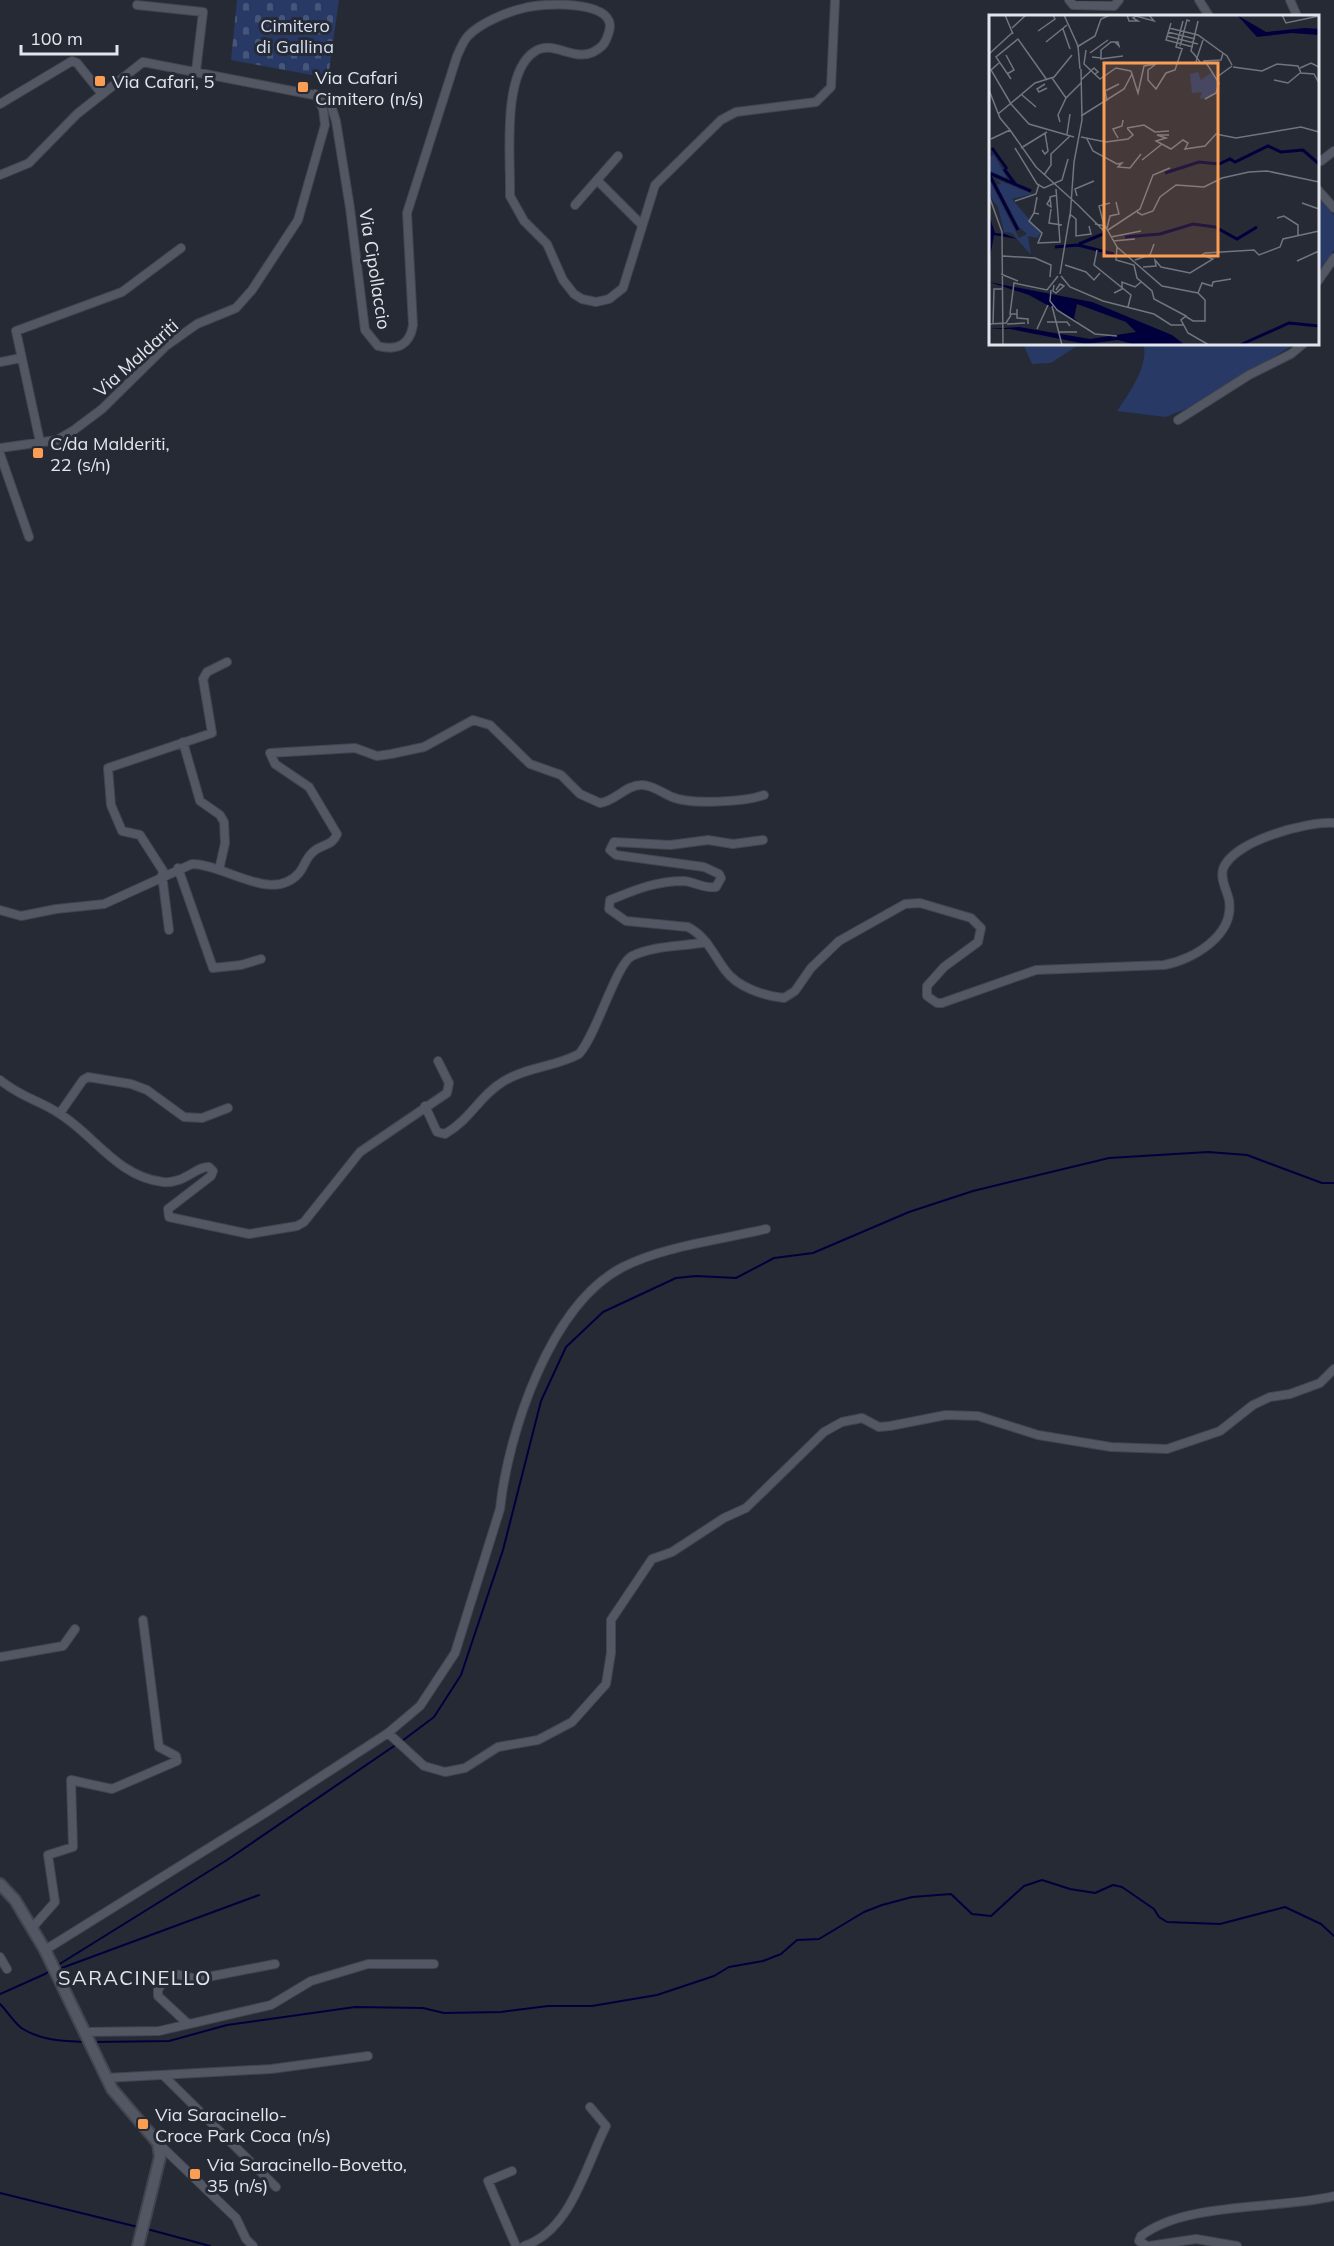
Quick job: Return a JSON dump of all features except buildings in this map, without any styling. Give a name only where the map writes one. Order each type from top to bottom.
[{"type":"street","name":"Via Cipollaccio","points":[[315,94],[330,102],[334,115],[350,208],[365,330],[378,346],[397,348],[406,343],[412,334],[407,213],[457,56],[468,36],[494,20],[524,8],[590,5],[601,11],[610,25],[605,43],[590,54],[582,56],[546,49],[534,52],[521,70],[513,89],[510,196],[524,221],[548,244],[563,280],[574,294],[582,299],[596,302],[609,299],[623,288],[655,185],[721,120],[736,112],[816,102],[831,87],[834,0]]},
{"type":"street","points":[[1069,0],[1073,5],[1114,6],[1119,0]]},
{"type":"street","points":[[1199,0],[1208,15]]},
{"type":"street","points":[[1290,0],[1297,15]]},
{"type":"street","points":[[137,5],[202,12],[196,71]]},
{"type":"street","points":[[0,104],[72,61],[77,63],[102,94]]},
{"type":"street","points":[[0,175],[29,164],[77,114],[143,62],[315,94]]},
{"type":"street","name":"Via Maldariti","points":[[0,448],[57,440],[74,430],[102,409],[166,346],[197,324],[236,308],[252,290],[298,220],[325,125],[323,109],[315,94]]},
{"type":"street","points":[[1319,161],[1334,151]]},
{"type":"street","points":[[575,205],[618,156]]},
{"type":"street","points":[[597,180],[641,224]]},
{"type":"street","points":[[1319,192],[1334,208]]},
{"type":"street","points":[[40,442],[15,332],[122,292],[181,248]]},
{"type":"street","points":[[1319,278],[1334,258]]},
{"type":"street","points":[[1178,420],[1249,375],[1291,354],[1302,345]]},
{"type":"street","points":[[0,362],[21,358]]},
{"type":"street","points":[[0,454],[29,537]]},
{"type":"street","points":[[169,930],[164,875],[140,835],[122,831],[111,805],[108,768],[212,733],[202,679],[207,672],[227,662]]},
{"type":"street","points":[[0,910],[21,916],[56,909],[104,904],[178,868],[197,864],[266,884],[280,884],[299,873],[316,849],[335,841],[336,830],[309,787],[275,764],[270,753],[354,748],[377,756],[391,754],[424,747],[473,720],[490,725],[530,764],[561,775],[580,794],[600,803],[636,785],[646,785],[673,798],[689,800],[740,800],[764,795]]},
{"type":"street","points":[[183,742],[200,801],[220,815],[224,822],[225,843],[219,870]]},
{"type":"street","points":[[764,840],[733,844],[708,840],[670,845],[621,840],[610,846],[611,853],[704,867],[719,874],[721,879],[716,887],[709,888],[684,881],[656,882],[610,900],[608,904],[612,912],[626,921],[688,927],[697,932],[706,942],[733,979],[767,995],[784,998],[795,991],[811,968],[839,941],[910,903],[920,903],[971,918],[981,928],[978,942],[944,967],[927,986],[927,996],[937,1004],[1036,970],[1179,963],[1201,951],[1228,921],[1229,900],[1222,871],[1228,861],[1249,845],[1308,823],[1334,823]]},
{"type":"street","points":[[178,868],[213,968],[261,959]]},
{"type":"street","points":[[425,1106],[437,1132],[445,1134],[468,1118],[482,1097],[517,1073],[579,1054],[600,1020],[622,966],[631,957],[652,950],[706,942]]},
{"type":"street","points":[[0,1080],[17,1094],[60,1113],[126,1170],[147,1179],[179,1181],[203,1166],[209,1167],[213,1171],[211,1176],[168,1209],[169,1217],[249,1234],[304,1222],[360,1152],[447,1093],[449,1088],[438,1061]]},
{"type":"street","points":[[60,1113],[82,1080],[88,1077],[131,1084],[147,1090],[184,1118],[202,1118],[228,1108]]},
{"type":"street","points":[[46,1952],[388,1733],[420,1706],[455,1653],[500,1509],[502,1488],[532,1382],[547,1352],[577,1308],[596,1286],[622,1268],[718,1239],[766,1229]]},
{"type":"street","points":[[388,1733],[424,1766],[445,1772],[465,1768],[498,1747],[538,1740],[572,1722],[606,1684],[611,1653],[609,1628],[611,1620],[652,1559],[672,1552],[724,1518],[746,1508],[824,1432],[842,1422],[862,1418],[879,1427],[946,1415],[978,1416],[1038,1435],[1111,1447],[1167,1449],[1220,1431],[1253,1405],[1270,1396],[1290,1394],[1320,1383],[1334,1369]]},
{"type":"street","points":[[32,1928],[55,1902],[48,1855],[73,1846],[71,1780],[112,1789],[177,1761],[176,1756],[159,1747],[143,1620]]},
{"type":"street","points":[[0,1657],[63,1646],[75,1629]]},
{"type":"street","points":[[1,1883],[15,1900],[46,1952],[112,2089],[158,2143],[236,2218],[246,2240],[253,2246]]},
{"type":"street","points":[[0,1957],[7,1969]]},
{"type":"street","points":[[188,2023],[158,1996],[158,1989],[171,1973],[197,1979],[275,1964]]},
{"type":"street","points":[[87,2034],[159,2031],[271,2005],[311,1981],[368,1964],[434,1964]]},
{"type":"street","points":[[106,2078],[271,2069],[368,2056]]},
{"type":"street","points":[[164,2076],[276,2187]]},
{"type":"street","points":[[524,2246],[542,2237],[552,2228],[563,2214],[584,2176],[606,2126],[590,2107]]},
{"type":"street","points":[[138,2244],[160,2157],[158,2143]]},
{"type":"street","points":[[512,2171],[488,2181],[516,2246]]},
{"type":"street","points":[[1237,2246],[1197,2239],[1148,2246],[1139,2241],[1141,2236],[1181,2218],[1215,2211],[1305,2203],[1334,2196]]},
{"type":"green space","name":"Cimitero di Gallina","points":[[237,0],[339,0],[328,78],[231,60]]},
{"type":"green space","points":[[1319,198],[1334,215],[1334,250],[1319,272]]},
{"type":"green space","points":[[1023,345],[1078,345],[1051,363],[1032,364]]},
{"type":"green space","points":[[1143,345],[1293,345],[1195,405],[1166,417],[1117,411],[1141,370]]},
{"type":"waterway","points":[[402,1741],[434,1717],[461,1675],[503,1550],[541,1401],[566,1347],[603,1312],[676,1278],[696,1276],[736,1278],[774,1258],[813,1253],[909,1212],[973,1191],[1109,1158],[1208,1152],[1247,1155],[1322,1183],[1334,1183]]},
{"type":"waterway","points":[[58,1965],[227,1860],[397,1744]]},
{"type":"waterway","points":[[94,2042],[169,2041],[227,2025],[355,2007],[423,2008],[444,2013],[501,2012],[548,2006],[592,2006],[657,1995],[714,1976],[729,1967],[763,1961],[781,1954],[797,1940],[819,1939],[864,1912],[882,1905],[912,1897],[951,1894],[972,1914],[991,1916],[1024,1886],[1042,1880],[1070,1889],[1095,1893],[1113,1885],[1122,1887],[1154,1909],[1159,1917],[1167,1922],[1220,1924],[1285,1907],[1321,1924],[1334,1936]]},
{"type":"waterway","points":[[59,1969],[259,1895]]},
{"type":"waterway","points":[[45,1974],[51,1970]]},
{"type":"waterway","points":[[0,1994],[45,1974]]},
{"type":"waterway","points":[[0,2004],[17,2024],[31,2033],[53,2040],[85,2042]]},
{"type":"waterway","points":[[0,2193],[138,2227]]},
{"type":"waterway","points":[[147,2229],[210,2246]]},
{"type":"place","name":"Via Cafari, 5","points":[[100,81]]},
{"type":"place","name":"Via Cafari Cimitero (n/s)","points":[[303,87]]},
{"type":"place","name":"C/da Malderiti, 22 (s/n)","points":[[38,453]]},
{"type":"place","name":"Via Saracinello- Croce Park Coca (n/s)","points":[[143,2124]]},
{"type":"place","name":"Via Saracinello-Bovetto, 35 (n/s)","points":[[195,2174]]},
{"type":"district","name":"SARACINELLO","points":[[135,1977]]}]
